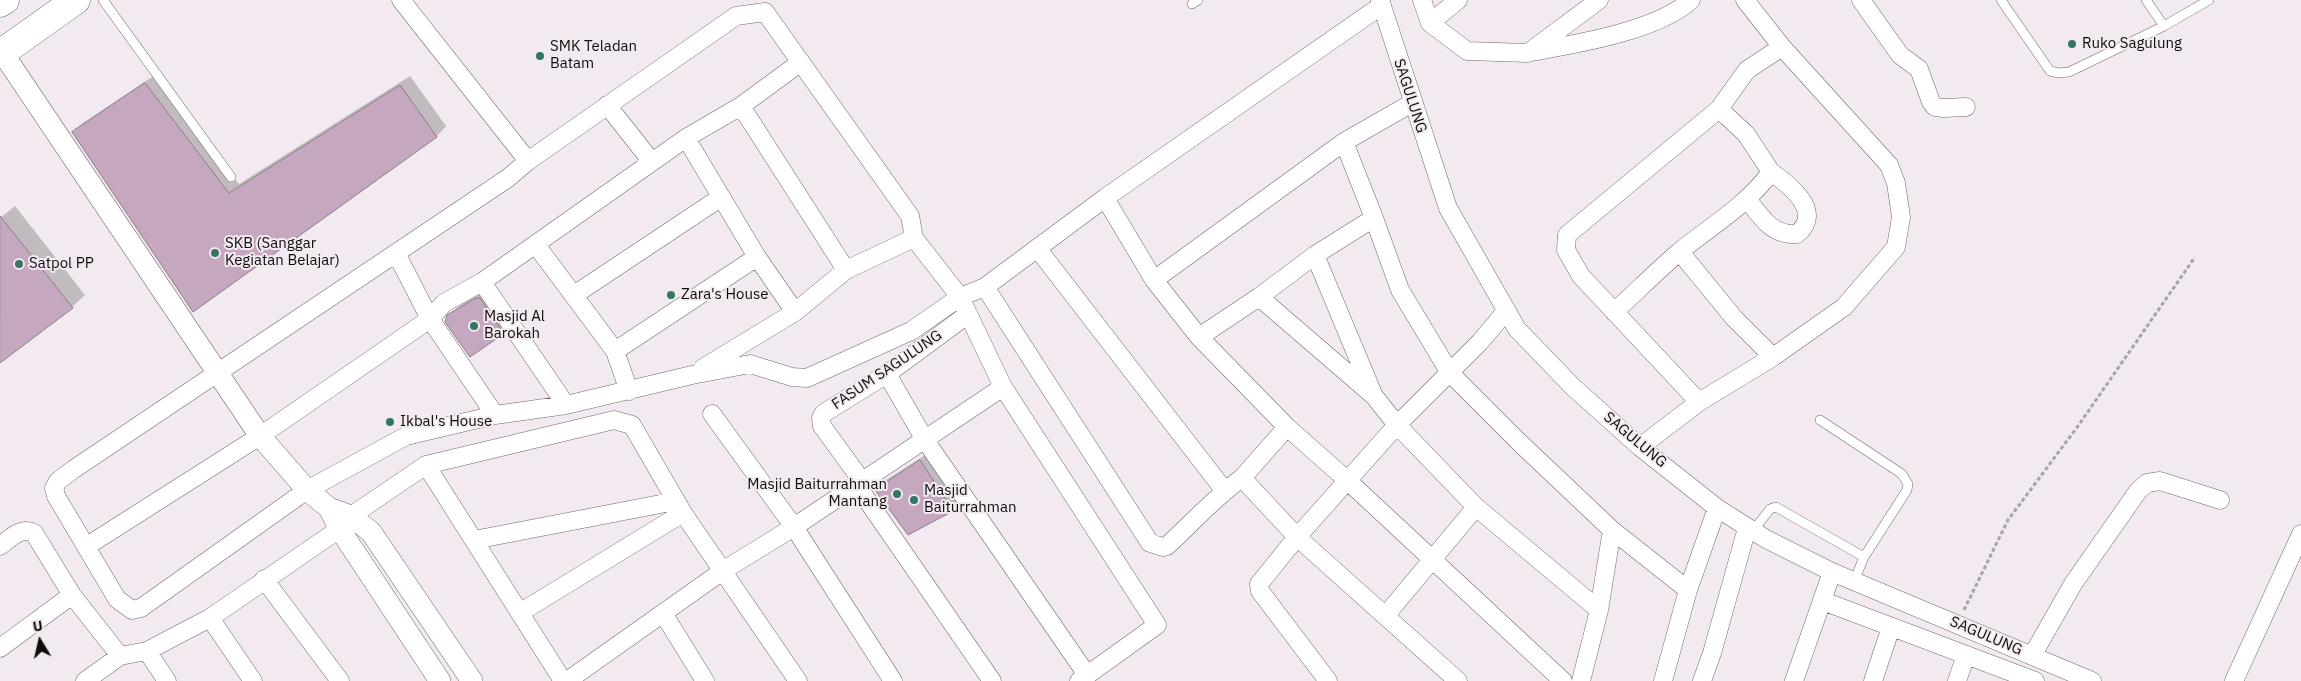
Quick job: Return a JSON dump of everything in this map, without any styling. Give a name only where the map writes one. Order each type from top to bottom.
[{"type":"highway","points":[[0,3],[5,0]]},
{"type":"highway","points":[[1,53],[76,0]]},
{"type":"street","points":[[401,0],[528,161]]},
{"type":"street","points":[[1422,0],[1430,23],[1467,51],[1528,53],[1575,44],[1652,23],[1683,7],[1691,0]]},
{"type":"street","points":[[1430,23],[1458,0]]},
{"type":"street","points":[[1528,53],[1599,0]]},
{"type":"street","points":[[1640,447],[1699,402],[1773,357],[1844,307],[1896,247],[1901,217],[1896,183],[1889,165],[1782,48],[1746,0]]},
{"type":"street","points":[[1861,0],[1900,55],[1919,69],[1931,102],[1935,107],[1966,107]]},
{"type":"street","points":[[887,374],[925,440],[1083,678],[1157,625],[1003,387],[960,297],[914,238],[910,216],[765,12],[736,16],[528,161],[508,178],[74,469],[55,484],[56,496],[117,599],[132,610],[141,608],[307,490],[406,436],[494,415],[566,405],[692,375],[750,364],[792,377],[807,378],[911,331],[960,297],[985,286],[1105,198],[1381,3]]},
{"type":"street","name":"SAGULUNG","points":[[1381,3],[1412,103],[1448,208],[1517,329],[1574,387],[1640,447],[1717,508],[1750,530],[1832,572],[2032,656],[2060,675],[2092,681]]},
{"type":"street","points":[[1699,402],[1580,276],[1566,250],[1567,235],[1720,109],[1747,70],[1782,48]]},
{"type":"street","points":[[1,53],[260,436],[307,490],[329,508],[347,530],[440,681]]},
{"type":"street","points":[[87,546],[260,436],[430,319],[444,303],[482,282],[686,138],[741,106],[801,62]]},
{"type":"street","points":[[1154,280],[1344,142],[1412,103]]},
{"type":"street","points":[[607,106],[652,162]]},
{"type":"street","points":[[741,106],[846,270]]},
{"type":"street","points":[[1720,109],[1746,134],[1771,172],[1789,184],[1800,198],[1806,218],[1805,226],[1797,234],[1779,233],[1769,226],[1747,199]]},
{"type":"street","points":[[686,138],[756,257],[795,312]]},
{"type":"street","points":[[1344,142],[1400,290],[1450,373],[1520,443],[1612,530],[1688,590]]},
{"type":"street","points":[[1614,312],[1680,252],[1760,188],[1771,172]]},
{"type":"street","points":[[574,295],[720,198]]},
{"type":"street","points":[[1105,198],[1154,280],[1199,337],[1287,427],[1348,481],[1563,681]]},
{"type":"street","points":[[1199,337],[1260,297],[1315,255],[1374,218]]},
{"type":"street","points":[[692,375],[795,312],[846,270],[914,238]]},
{"type":"street","points":[[536,244],[615,351],[629,391]]},
{"type":"street","points":[[1037,248],[1224,490]]},
{"type":"street","points":[[1680,252],[1734,318],[1773,357]]},
{"type":"street","points":[[396,253],[430,319],[494,415]]},
{"type":"street","points":[[1315,255],[1374,396]]},
{"type":"street","points":[[615,351],[756,257]]},
{"type":"street","points":[[482,282],[566,405]]},
{"type":"street","points":[[985,286],[1150,543],[1163,547],[1167,546],[1216,500],[1224,490],[1242,478],[1287,427]]},
{"type":"street","points":[[1260,297],[1374,396],[1398,425],[1476,507],[1599,610]]},
{"type":"street","points":[[1328,681],[1259,587],[1259,584],[1296,537],[1398,425],[1480,342],[1506,311]]},
{"type":"street","name":"FASUM SAGULUNG","points":[[859,482],[822,426],[821,418],[824,413],[887,374],[968,315]]},
{"type":"street","points":[[426,465],[565,681],[724,570],[794,527],[1003,387]]},
{"type":"street","points":[[712,414],[794,527],[893,681]]},
{"type":"street","points":[[86,681],[120,656],[147,651],[210,618],[264,579],[347,530],[426,465],[614,420],[632,425],[680,507],[798,681]]},
{"type":"street","points":[[1242,478],[1296,537],[1458,681]]},
{"type":"street","points":[[2032,656],[2073,584],[2138,491],[2147,483],[2160,481],[2220,500]]},
{"type":"street","points":[[859,482],[992,681]]},
{"type":"street","points":[[474,540],[680,507]]},
{"type":"street","points":[[521,612],[680,507]]},
{"type":"street","points":[[1386,615],[1476,507]]},
{"type":"street","points":[[1664,681],[1688,590],[1717,508]]},
{"type":"street","points":[[0,546],[22,531],[28,530],[34,533],[72,595],[120,656]]},
{"type":"street","points":[[347,530],[371,532],[472,681]]},
{"type":"street","points":[[1581,681],[1599,610],[1612,530]]},
{"type":"street","points":[[1702,681],[1750,530]]},
{"type":"street","points":[[2234,681],[2300,540]]},
{"type":"street","points":[[1794,681],[1824,601],[1832,572]]},
{"type":"street","points":[[264,579],[340,681]]},
{"type":"street","points":[[0,648],[72,595]]},
{"type":"street","points":[[1824,601],[2036,681]]},
{"type":"street","points":[[663,613],[705,681]]},
{"type":"street","points":[[210,618],[253,681]]},
{"type":"street","points":[[1873,681],[1891,627]]},
{"type":"street","points":[[147,651],[166,681]]},
{"type":"street","points":[[1957,681],[1966,655]]},
{"type":"lane","points":[[103,0],[231,177]]},
{"type":"lane","points":[[2001,0],[2050,71],[2059,74],[2070,72],[2164,26],[2209,0]]},
{"type":"lane","points":[[2146,0],[2164,26]]},
{"type":"lane","points":[[1820,420],[1902,474],[1908,484],[1907,490],[1864,557],[1854,581]]},
{"type":"lane","points":[[1750,530],[1770,509],[1776,507],[1864,557]]},
{"type":"path","points":[[1957,624],[2008,520],[2078,426],[2195,256]]},
{"type":"building","name":"SKB (Sanggar Kegiatan Belajar)","points":[[145,83],[229,193],[400,85],[437,137],[193,312],[72,132]]},
{"type":"building","name":"Satpol PP","points":[[0,216],[73,308],[0,363]]},
{"type":"building","name":"Masjid Al Barokah","points":[[480,298],[500,328],[499,337],[470,357],[445,322],[447,315],[474,299]]},
{"type":"building","name":"Masjid Baiturrahman","points":[[920,460],[953,511],[908,535],[875,490]]},
{"type":"place","name":"Ruko Sagulung","points":[[2072,44]]},
{"type":"place","name":"SMK Teladan Batam","points":[[540,56]]},
{"type":"place","name":"SKB (Sanggar Kegiatan Belajar)","points":[[215,253]]},
{"type":"place","name":"Satpol PP","points":[[19,264]]},
{"type":"place","name":"Zara's House","points":[[671,295]]},
{"type":"place","name":"Masjid Al Barokah","points":[[474,326]]},
{"type":"place","name":"Ikbal's House","points":[[390,422]]},
{"type":"place","name":"Masjid Baiturrahman Mantang","points":[[897,494]]},
{"type":"place","name":"Masjid Baiturrahman","points":[[914,500]]}]
